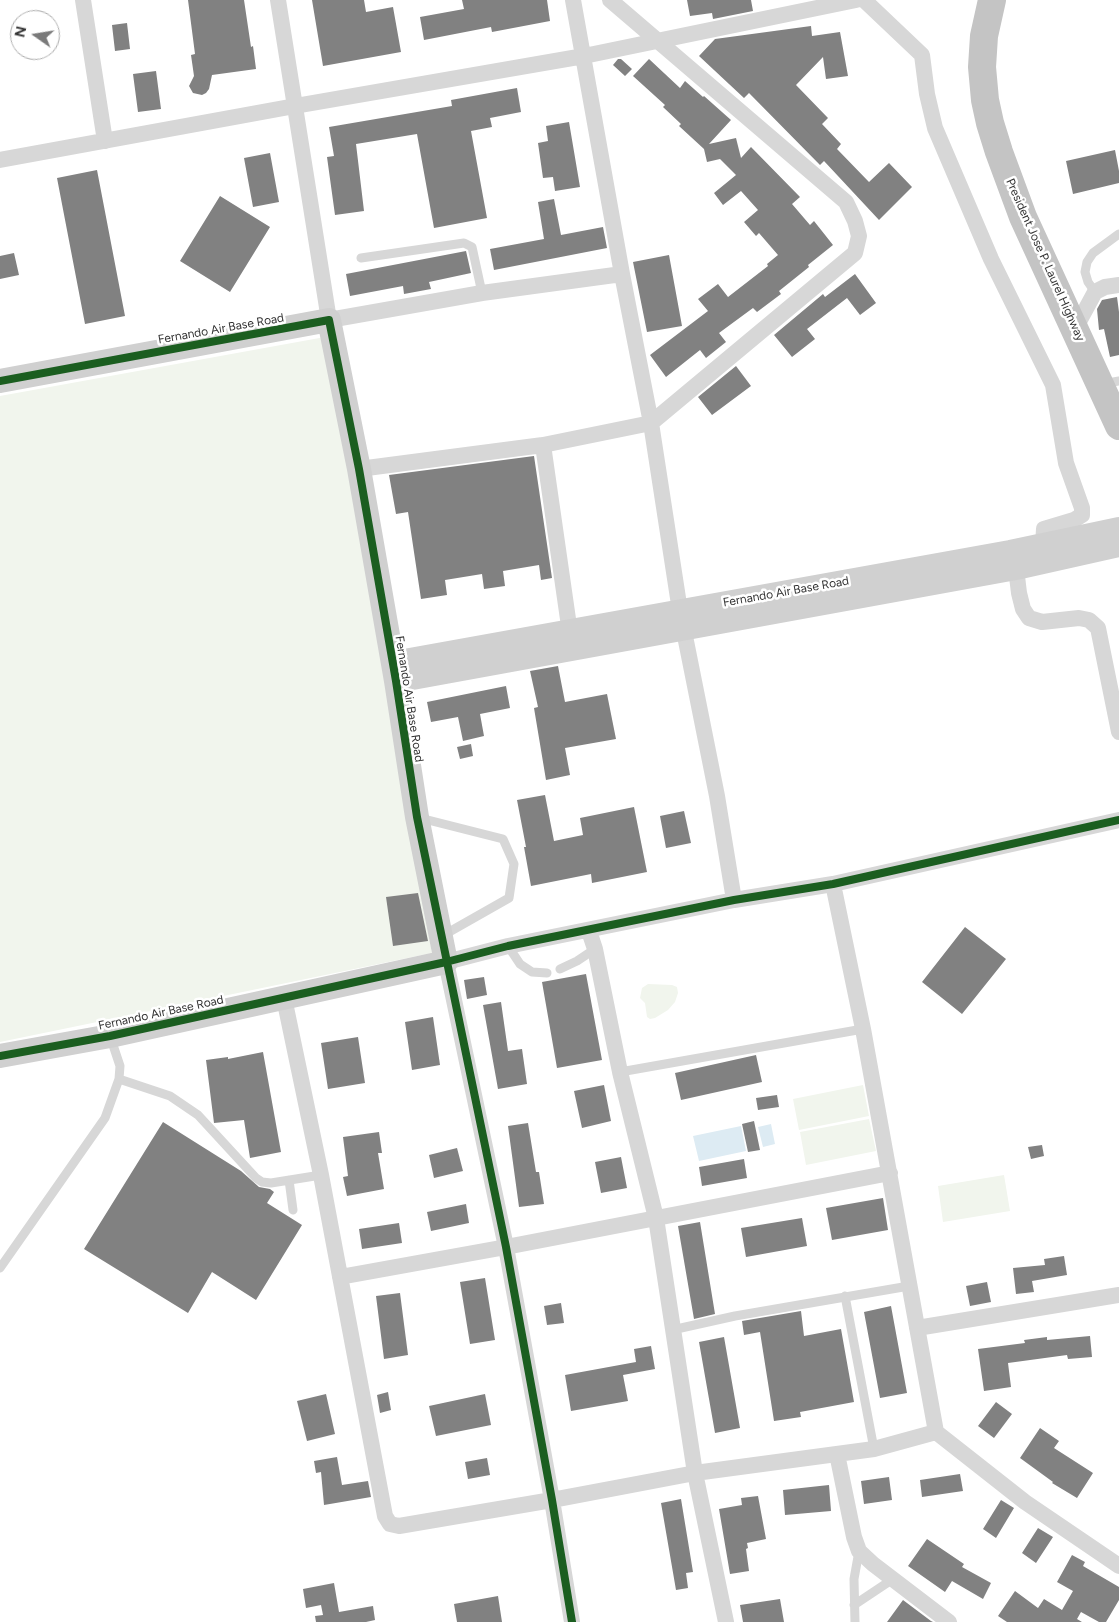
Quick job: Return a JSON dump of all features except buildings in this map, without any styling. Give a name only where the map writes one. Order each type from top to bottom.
[{"type":"highway","name":"President Jose P. Laurel Highway","points":[[992,0],[984,36],[982,67],[985,100],[998,152],[1023,217],[1075,329],[1109,382],[1117,414]]},
{"type":"street","points":[[83,0],[106,141]]},
{"type":"street","points":[[278,0],[329,320],[482,293],[622,274]]},
{"type":"street","points":[[573,0],[622,274],[652,423],[682,620],[717,796],[734,900]]},
{"type":"street","points":[[359,469],[543,446],[652,423],[855,253],[859,236],[855,221],[846,202],[610,0]]},
{"type":"street","points":[[0,160],[584,56],[856,0]]},
{"type":"street","points":[[864,0],[922,54],[927,94],[935,128],[991,259],[1053,385],[1066,463],[1082,508],[1082,515],[1074,520],[1044,529],[1044,553]]},
{"type":"street","points":[[1075,329],[1095,292],[1119,286]]},
{"type":"street","name":"Fernando Air Base Road","points":[[0,1056],[110,1036],[446,962],[417,817],[359,469],[329,320],[4,376]]},
{"type":"street","points":[[543,446],[572,640]]},
{"type":"street","name":"Fernando Air Base Road","points":[[1083,545],[1119,529]]},
{"type":"street","name":"Fernando Air Base Road","points":[[394,672],[1013,560],[1083,545],[1119,545]]},
{"type":"street","points":[[1013,560],[1023,609],[1029,618],[1042,622],[1079,618],[1089,620],[1098,628],[1119,732]]},
{"type":"street","points":[[572,1622],[506,1247],[446,962],[508,946],[734,900],[833,884],[1119,820]]},
{"type":"street","points":[[833,884],[863,1029],[936,1432],[1025,1502],[1119,1566]]},
{"type":"street","points":[[589,930],[595,949],[620,1072],[656,1218],[695,1473],[726,1622]]},
{"type":"street","points":[[284,998],[321,1176],[385,1516],[390,1524],[399,1526],[695,1473],[874,1449],[936,1432]]},
{"type":"street","points":[[340,1277],[890,1174]]},
{"type":"street","points":[[917,1328],[1119,1295]]},
{"type":"street","points":[[837,1454],[854,1537],[859,1551],[949,1622]]},
{"type":"lane","points":[[1095,292],[1088,282],[1085,272],[1087,262],[1093,253],[1119,234]]},
{"type":"lane","points":[[361,258],[464,243],[472,247],[482,293]]},
{"type":"lane","points":[[417,817],[503,839],[514,864],[509,898],[442,936]]},
{"type":"lane","points":[[508,946],[520,964],[532,972],[547,973]]},
{"type":"lane","points":[[560,969],[595,949]]},
{"type":"lane","points":[[620,1072],[863,1029]]},
{"type":"lane","points":[[0,1268],[105,1118],[118,1079],[120,1066],[110,1036]]},
{"type":"lane","points":[[118,1079],[170,1096],[198,1115],[256,1178],[262,1182],[271,1183],[321,1176]]},
{"type":"lane","points":[[289,1180],[293,1210]]},
{"type":"lane","points":[[672,1330],[735,1316],[909,1286]]},
{"type":"lane","points":[[845,1296],[874,1449]]},
{"type":"lane","points":[[855,1622],[854,1579],[859,1551]]},
{"type":"lane","points":[[854,1605],[893,1579]]},
{"type":"shaded area","points":[[325,337],[432,953],[0,1042],[0,396]]},
{"type":"shaded area","points":[[648,984],[672,985],[677,987],[678,993],[675,1002],[668,1010],[650,1019],[647,1017],[645,1003],[640,998],[642,988]]},
{"type":"shaded area","points":[[863,1085],[869,1116],[799,1130],[793,1099]]},
{"type":"shaded area","points":[[869,1119],[876,1151],[806,1165],[800,1132]]},
{"type":"shaded area","points":[[771,1124],[775,1144],[763,1147],[758,1127]]},
{"type":"shaded area","points":[[741,1126],[746,1151],[699,1161],[693,1136]]},
{"type":"shaded area","points":[[1004,1175],[1010,1211],[943,1222],[938,1186]]},
{"type":"cycle path","points":[[0,381],[329,320],[359,469],[396,681],[417,817],[506,1247],[572,1622]]},
{"type":"cycle path","points":[[0,1056],[110,1036],[446,962],[508,946],[734,900],[833,884],[1119,820]]}]
